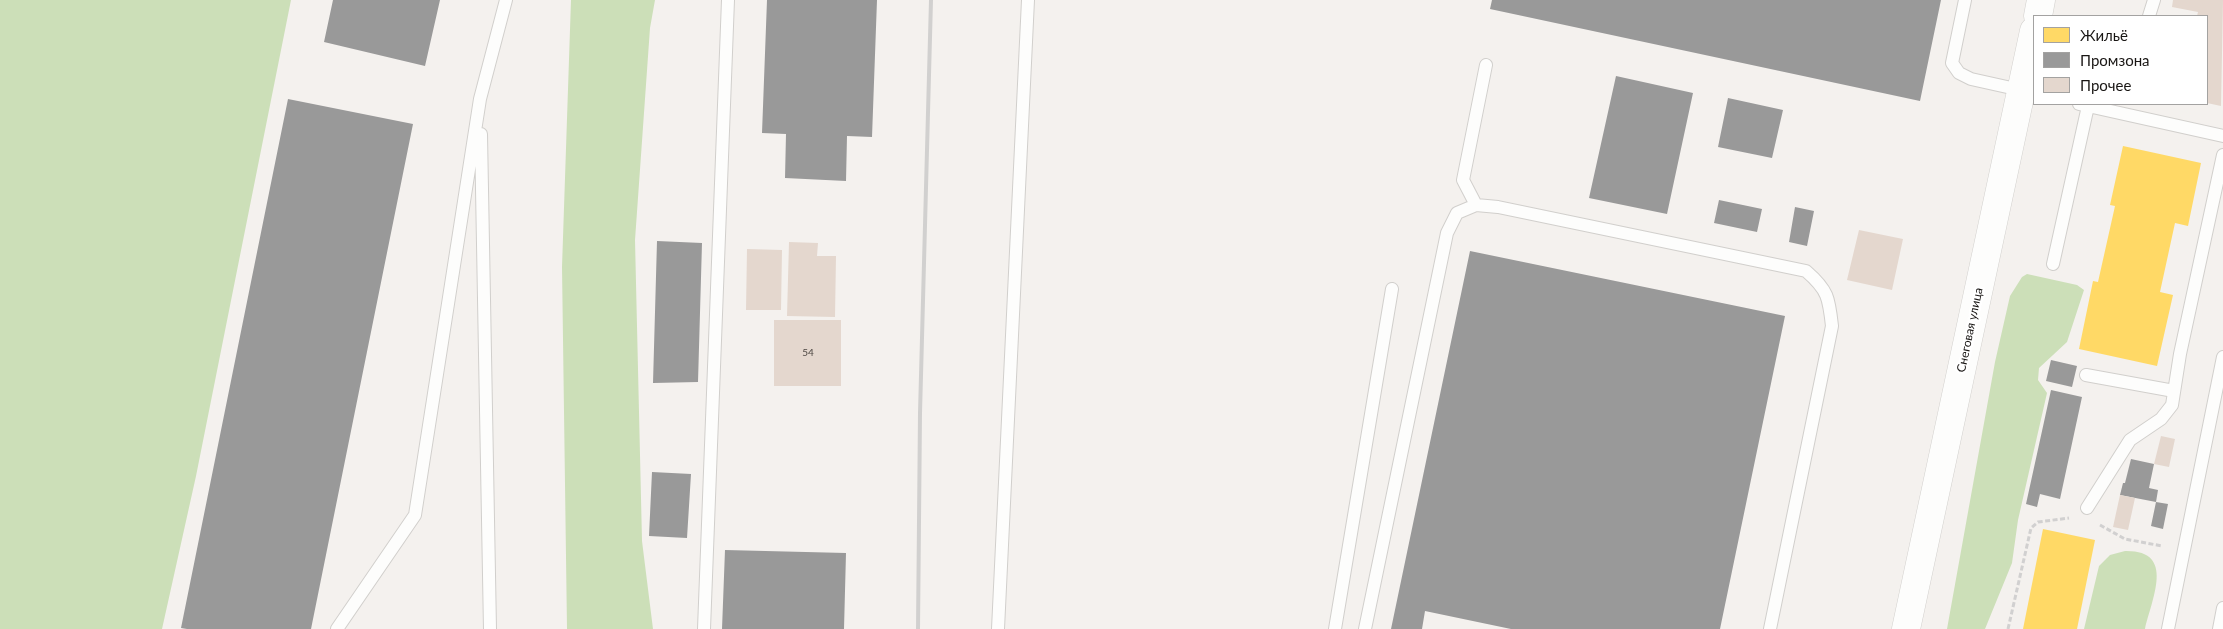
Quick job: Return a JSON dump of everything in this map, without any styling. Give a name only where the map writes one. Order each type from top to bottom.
[{"type":"main road","points":[[2038,15],[2041,0]]},
{"type":"main road","name":"Снеговая улица","points":[[1906,629],[2027,92],[2033,40]]},
{"type":"lane","points":[[337,629],[415,515],[480,99],[506,0]]},
{"type":"lane","points":[[704,629],[728,0]]},
{"type":"lane","points":[[998,629],[1028,0]]},
{"type":"lane","points":[[1965,0],[1952,63],[1958,73],[1971,79],[2027,92]]},
{"type":"lane","points":[[2149,15],[2154,0]]},
{"type":"lane","points":[[1476,205],[1463,180],[1486,65]]},
{"type":"lane","points":[[480,99],[490,629]]},
{"type":"lane","points":[[2053,264],[2084,105],[2223,136]]},
{"type":"lane","points":[[2081,512],[2130,440],[2160,419],[2172,405],[2180,354],[2223,155]]},
{"type":"lane","points":[[1365,629],[1447,233],[1457,213],[1476,205],[1498,207],[1806,270],[1820,283],[1829,301],[1832,326],[1770,629]]},
{"type":"lane","points":[[1335,629],[1392,289]]},
{"type":"lane","points":[[2168,629],[2223,357]]},
{"type":"lane","points":[[2086,375],[2174,391]]},
{"type":"lane","points":[[2219,629],[2223,608]]},
{"type":"path","points":[[2008,629],[2031,528],[2038,522],[2065,519],[2081,512],[2125,539],[2184,551]]},
{"type":"green space","points":[[0,0],[291,0],[196,476],[162,629],[0,629]]},
{"type":"green space","points":[[571,0],[655,0],[650,28],[635,240],[642,541],[653,629],[567,629],[562,267]]},
{"type":"green space","points":[[2027,274],[2077,285],[2084,290],[2067,342],[2039,368],[2038,380],[2047,393],[2018,520],[2012,563],[1985,629],[1947,629],[1995,362],[2010,296],[2022,277]]},
{"type":"green space","points":[[2125,551],[2141,553],[2151,558],[2156,567],[2155,590],[2145,629],[2084,629],[2099,566],[2110,555]]},
{"type":"building: Жильё","points":[[2123,146],[2201,163],[2188,226],[2175,223],[2160,292],[2173,295],[2157,366],[2079,349],[2093,281],[2098,282],[2115,206],[2110,205]]},
{"type":"building: Жильё","points":[[2043,529],[2095,540],[2077,629],[2023,629]]},
{"type":"building: Промзона","points":[[333,0],[440,0],[425,66],[324,42]]},
{"type":"building: Промзона","points":[[767,0],[877,0],[872,137],[847,136],[846,181],[785,178],[786,134],[762,133]]},
{"type":"building: Промзона","points":[[1492,0],[1941,0],[1920,101],[1490,9]]},
{"type":"building: Промзона","points":[[1616,76],[1693,93],[1667,214],[1589,198]]},
{"type":"building: Промзона","points":[[1728,98],[1783,110],[1772,158],[1718,147]]},
{"type":"building: Промзона","points":[[288,99],[413,124],[311,629],[181,628]]},
{"type":"building: Промзона","points":[[1719,200],[1762,209],[1757,232],[1714,223]]},
{"type":"building: Промзона","points":[[1795,207],[1814,211],[1807,246],[1789,242]]},
{"type":"building: Промзона","points":[[657,241],[702,243],[698,382],[653,383]]},
{"type":"building: Промзона","points":[[1470,251],[1785,316],[1720,629],[1511,629],[1425,611],[1422,629],[1391,629]]},
{"type":"building: Промзона","points":[[2051,360],[2077,366],[2072,387],[2046,381]]},
{"type":"building: Промзона","points":[[2051,390],[2082,397],[2060,499],[2040,494],[2037,507],[2026,504]]},
{"type":"building: Промзона","points":[[2131,459],[2154,464],[2149,488],[2158,490],[2156,502],[2120,495]]},
{"type":"building: Промзона","points":[[652,472],[691,474],[687,538],[649,536]]},
{"type":"building: Промзона","points":[[2156,502],[2168,504],[2163,529],[2151,526]]},
{"type":"building: Промзона","points":[[725,550],[846,553],[844,629],[722,629]]},
{"type":"building: Прочее","points":[[2173,0],[2223,0],[2221,106],[2208,103],[2208,15],[2197,15],[2198,12],[2172,7]]},
{"type":"building: Прочее","points":[[1859,230],[1903,239],[1892,290],[1847,280]]},
{"type":"building: Прочее","points":[[789,242],[818,243],[817,256],[836,256],[835,317],[787,316]]},
{"type":"building: Прочее","points":[[747,249],[782,250],[781,310],[746,310]]},
{"type":"building: Прочее","points":[[774,320],[841,320],[841,386],[774,386]]},
{"type":"building: Прочее","points":[[2161,436],[2175,439],[2169,467],[2154,464]]},
{"type":"building: Прочее","points":[[2120,495],[2135,498],[2128,530],[2113,527]]},
{"type":"railway","points":[[918,629],[920,413],[931,0]]}]
